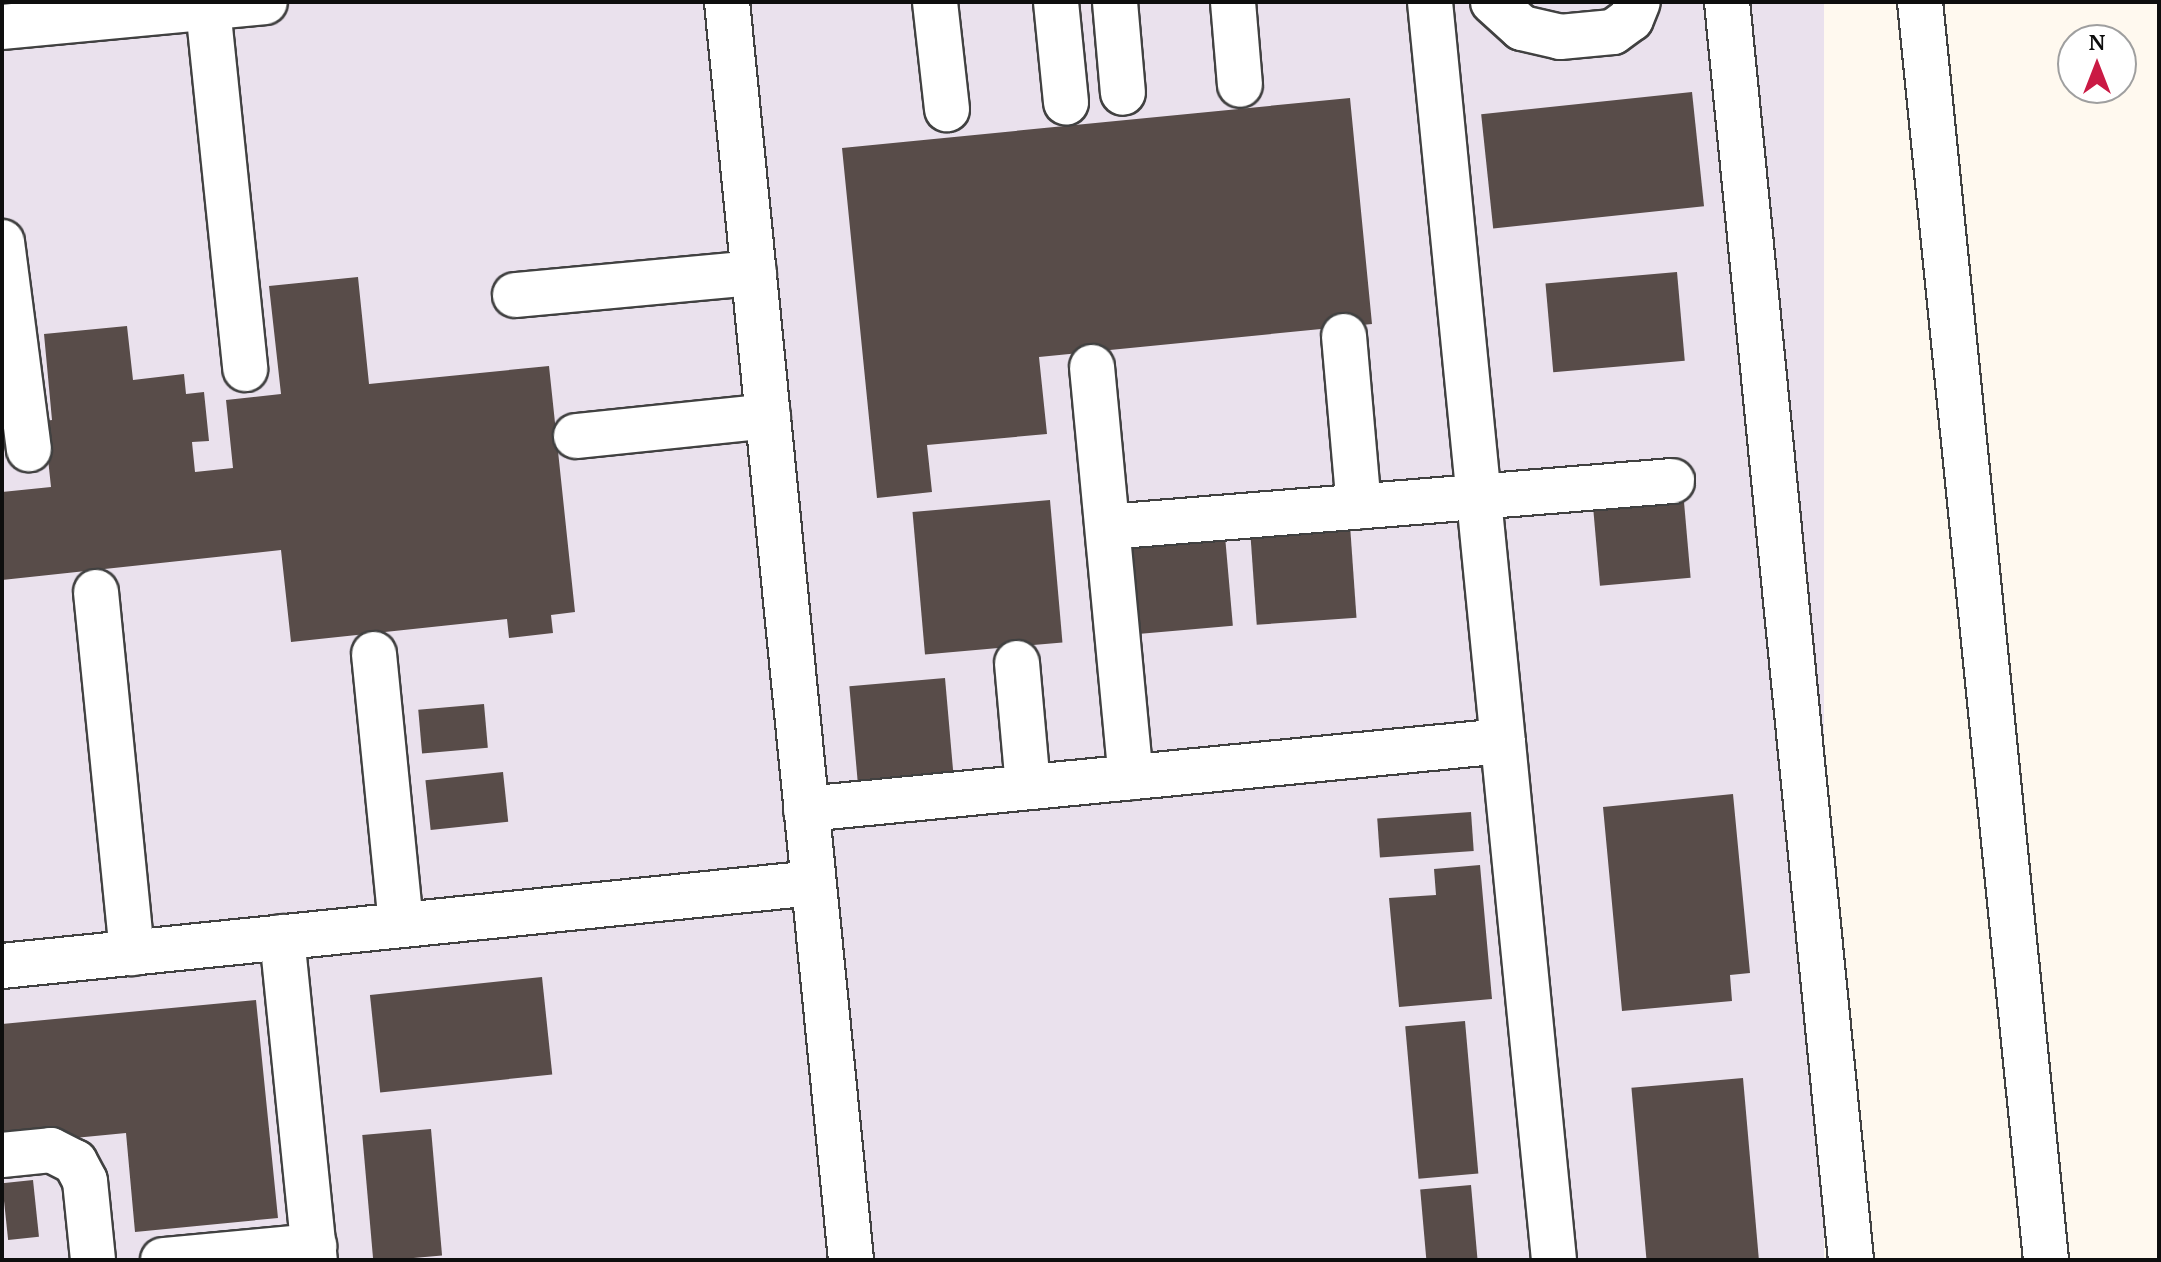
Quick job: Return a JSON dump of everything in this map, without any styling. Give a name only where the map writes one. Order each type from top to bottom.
[{"type":"lane","points":[[2,27],[265,2]]},
{"type":"lane","points":[[727,2],[851,1260]]},
{"type":"lane","points":[[935,2],[947,109]]},
{"type":"lane","points":[[1056,2],[1066,103]]},
{"type":"lane","points":[[1115,2],[1123,93]]},
{"type":"lane","points":[[1233,2],[1240,85]]},
{"type":"lane","points":[[1430,2],[1554,1260]]},
{"type":"lane","points":[[1493,2],[1522,28],[1560,37],[1613,32],[1631,19],[1638,2]]},
{"type":"lane","points":[[1727,2],[1851,1260]]},
{"type":"lane","points":[[1920,2],[2046,1260]]},
{"type":"lane","points":[[208,8],[245,369]]},
{"type":"lane","points":[[2,242],[29,449]]},
{"type":"lane","points":[[515,295],[754,273]]},
{"type":"lane","points":[[1344,336],[1359,506]]},
{"type":"lane","points":[[1092,367],[1131,777]]},
{"type":"lane","points":[[576,436],[768,416]]},
{"type":"lane","points":[[1108,527],[1672,481]]},
{"type":"lane","points":[[96,592],[132,953]]},
{"type":"lane","points":[[374,654],[401,925]]},
{"type":"lane","points":[[1017,663],[1028,787]]},
{"type":"lane","points":[[806,809],[1503,741]]},
{"type":"lane","points":[[2,966],[814,883]]},
{"type":"lane","points":[[163,1260],[314,1253],[282,937]]},
{"type":"lane","points":[[2,1155],[51,1150],[75,1162],[85,1181],[93,1260]]},
{"type":"shaded area","points":[[2,2],[1824,2],[1824,1260],[2,1260]]},
{"type":"building","points":[[1692,92],[1704,206],[1493,229],[1481,114]]},
{"type":"building","points":[[1350,98],[1372,324],[1039,357],[1047,434],[927,445],[932,492],[877,498],[842,148]]},
{"type":"building","points":[[1677,272],[1685,361],[1553,372],[1546,284]]},
{"type":"building","points":[[358,277],[369,384],[549,366],[575,612],[551,615],[553,633],[509,638],[507,619],[291,642],[281,550],[2,580],[2,492],[51,487],[44,421],[52,420],[44,334],[127,326],[133,380],[184,374],[186,394],[204,392],[209,441],[192,442],[195,472],[233,468],[226,400],[281,394],[269,286]]},
{"type":"building","points":[[1050,500],[1062,642],[925,654],[913,512]]},
{"type":"building","points":[[1684,502],[1691,578],[1600,586],[1593,510]]},
{"type":"building","points":[[1350,525],[1356,618],[1257,625],[1250,532]]},
{"type":"building","points":[[1225,536],[1233,626],[1135,634],[1127,545]]},
{"type":"building","points":[[945,678],[954,778],[858,786],[849,686]]},
{"type":"building","points":[[484,704],[488,748],[422,754],[418,710]]},
{"type":"building","points":[[503,772],[508,822],[431,830],[425,780]]},
{"type":"building","points":[[1733,794],[1750,973],[1730,975],[1732,1001],[1622,1011],[1603,807]]},
{"type":"building","points":[[1471,812],[1474,851],[1380,857],[1377,819]]},
{"type":"building","points":[[1480,865],[1492,999],[1399,1007],[1389,898],[1436,895],[1434,869]]},
{"type":"building","points":[[542,977],[552,1074],[380,1093],[370,995]]},
{"type":"building","points":[[256,1000],[278,1218],[135,1232],[126,1133],[2,1145],[2,1024]]},
{"type":"building","points":[[1465,1021],[1478,1173],[1419,1179],[1405,1026]]},
{"type":"building","points":[[1743,1078],[1759,1260],[1646,1260],[1631,1088]]},
{"type":"building","points":[[431,1129],[442,1256],[373,1260],[362,1135]]},
{"type":"building","points":[[33,1180],[39,1237],[8,1240],[2,1183]]},
{"type":"building","points":[[1471,1185],[1478,1260],[1426,1260],[1420,1189]]}]
